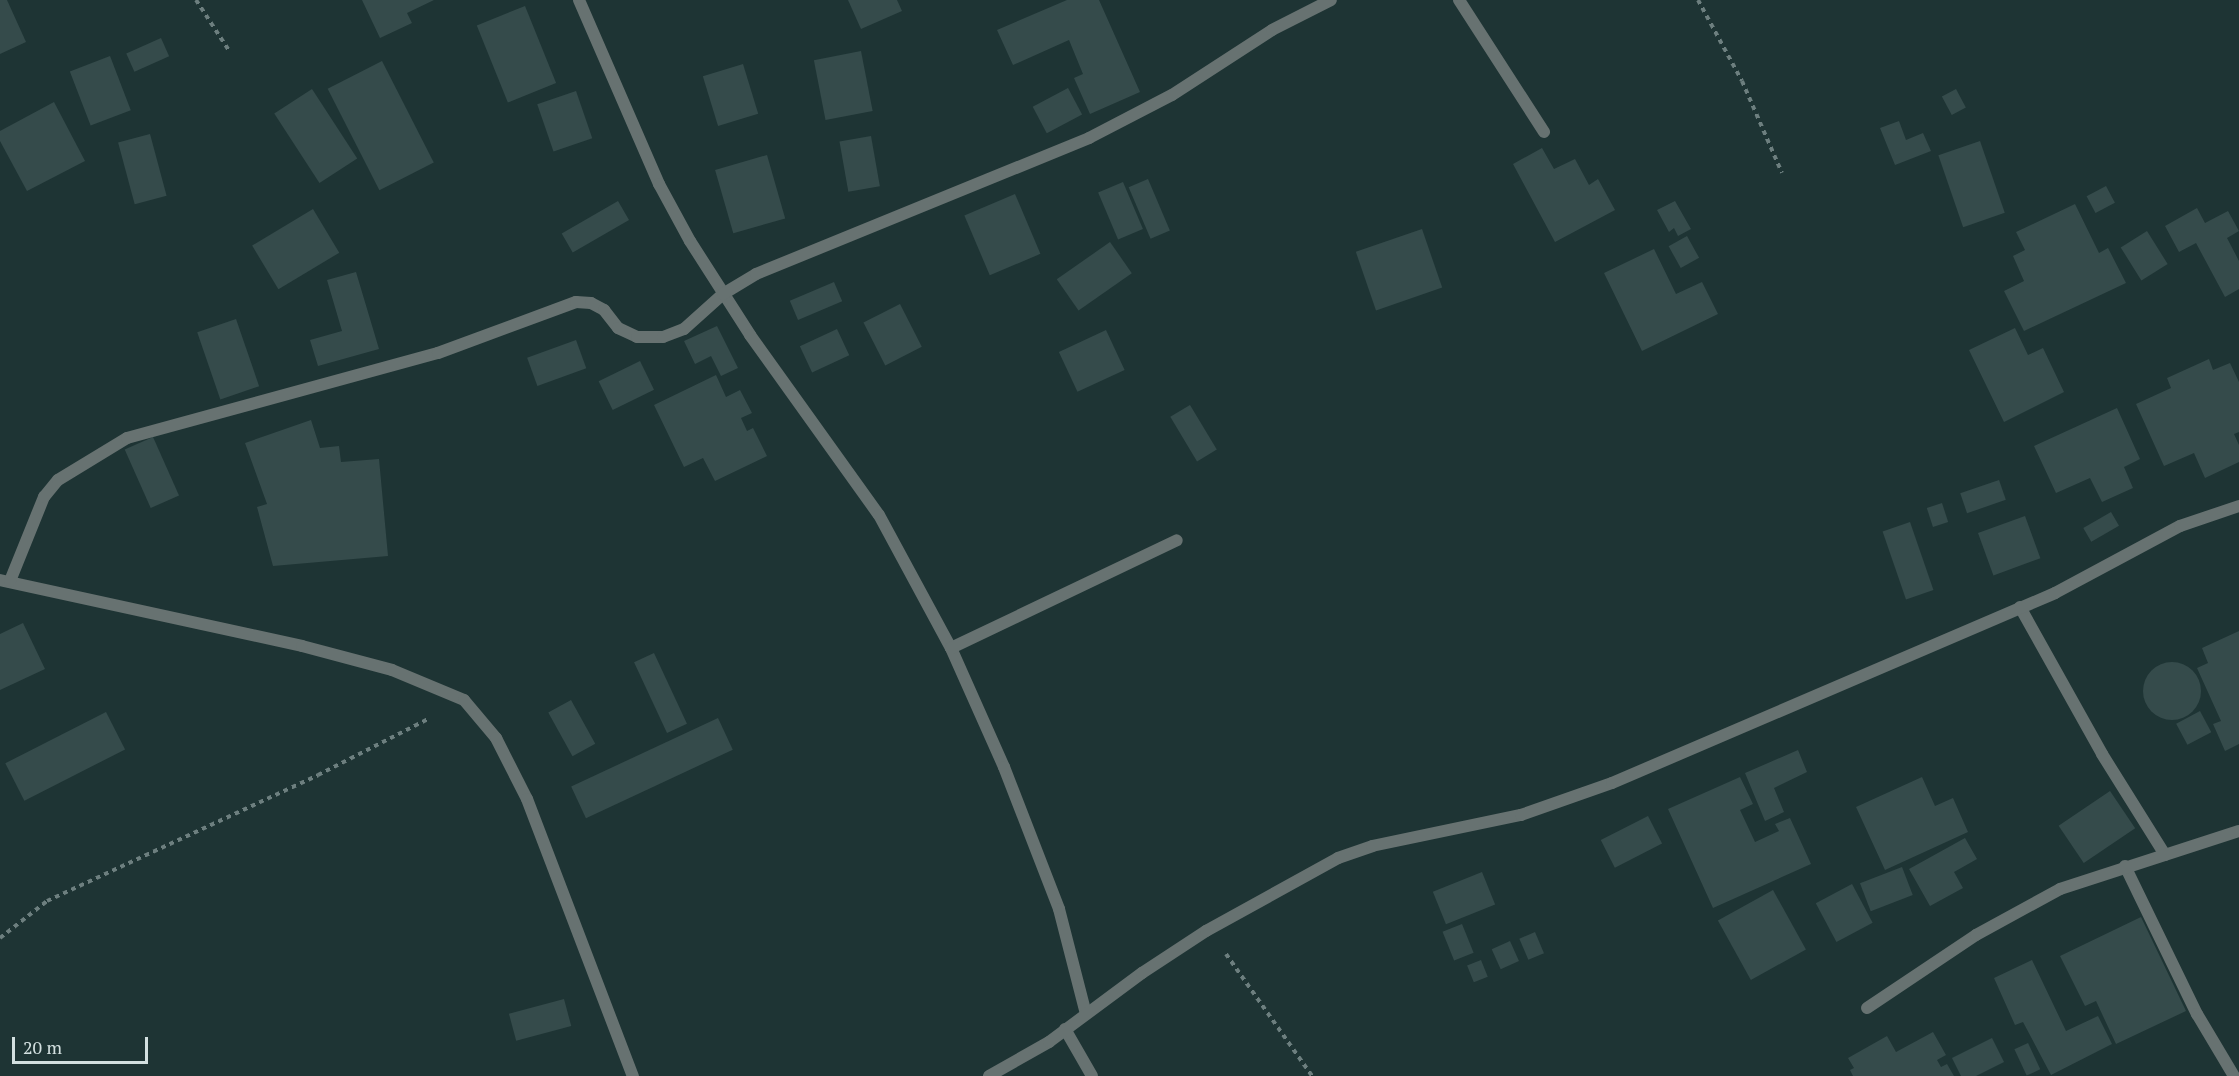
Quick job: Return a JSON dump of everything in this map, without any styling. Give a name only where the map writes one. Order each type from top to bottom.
[{"type":"street","points":[[579,0],[660,184],[723,294],[879,515],[951,648],[1004,767],[1059,909],[1086,1014]]},
{"type":"street","points":[[633,1076],[527,799],[496,738],[464,700],[392,670],[302,646],[5,581],[44,497],[58,480],[128,438],[438,353],[576,302],[597,307],[618,328],[637,337],[663,337],[684,329],[723,294],[790,259],[1089,138],[1172,95],[1272,30],[1332,0]]},
{"type":"street","points":[[1459,0],[1544,132]]},
{"type":"street","points":[[989,1076],[1065,1029],[1206,931],[1338,858],[1372,846],[1486,824],[1552,806],[2020,607],[2180,526],[2239,506]]},
{"type":"street","points":[[951,648],[1177,540]]},
{"type":"street","points":[[2020,607],[2102,754],[2165,855]]},
{"type":"street","points":[[1867,1008],[2018,910],[2060,889],[2239,831]]},
{"type":"street","points":[[2126,866],[2197,1014],[2234,1076]]},
{"type":"street","points":[[1065,1029],[1092,1076]]},
{"type":"path","points":[[196,0],[228,49]]},
{"type":"path","points":[[1698,0],[1742,81],[1782,173]]},
{"type":"path","points":[[0,938],[47,901],[318,775],[464,700]]},
{"type":"path","points":[[1206,931],[1237,967],[1312,1076]]},
{"type":"building","points":[[0,0],[7,0],[26,42],[0,54]]},
{"type":"building","points":[[362,0],[434,0],[407,13],[412,23],[380,38]]},
{"type":"building","points":[[848,0],[897,0],[902,11],[861,29]]},
{"type":"building","points":[[1067,0],[1099,0],[1140,92],[1090,114],[1074,78],[1083,74],[1069,40],[1013,65],[997,30]]},
{"type":"building","points":[[525,6],[556,83],[508,102],[477,25]]},
{"type":"building","points":[[161,38],[169,56],[134,72],[126,53]]},
{"type":"building","points":[[861,51],[873,111],[826,120],[814,60]]},
{"type":"building","points":[[110,56],[131,110],[91,126],[70,71]]},
{"type":"building","points":[[382,61],[434,163],[379,190],[328,89]]},
{"type":"building","points":[[743,64],[758,114],[718,126],[703,76]]},
{"type":"building","points":[[1068,88],[1082,114],[1047,133],[1033,107]]},
{"type":"building","points":[[312,89],[357,159],[319,183],[274,114]]},
{"type":"building","points":[[1956,89],[1966,108],[1952,115],[1942,97]]},
{"type":"building","points":[[576,91],[592,138],[554,152],[537,104]]},
{"type":"building","points":[[54,102],[85,161],[27,191],[0,141],[0,131]]},
{"type":"building","points":[[1899,121],[1906,140],[1923,133],[1931,151],[1895,165],[1880,128]]},
{"type":"building","points":[[150,134],[167,196],[135,204],[118,143]]},
{"type":"building","points":[[871,136],[880,186],[848,192],[839,142]]},
{"type":"building","points":[[1980,141],[2005,213],[1963,227],[1938,155]]},
{"type":"building","points":[[1542,148],[1554,169],[1575,159],[1589,185],[1598,179],[1615,210],[1555,242],[1513,164]]},
{"type":"building","points":[[767,155],[785,218],[733,233],[715,170]]},
{"type":"building","points":[[1148,179],[1170,231],[1151,239],[1129,187]]},
{"type":"building","points":[[1123,182],[1143,229],[1118,239],[1098,193]]},
{"type":"building","points":[[2106,186],[2115,203],[2095,213],[2087,196]]},
{"type":"building","points":[[1015,194],[1040,254],[990,275],[964,215]]},
{"type":"building","points":[[618,201],[629,220],[573,253],[562,234]]},
{"type":"building","points":[[1675,201],[1691,229],[1678,236],[1674,228],[1669,232],[1657,210]]},
{"type":"building","points":[[2075,204],[2099,253],[2108,248],[2126,283],[2024,331],[2004,291],[2024,281],[2013,256],[2025,250],[2016,232]]},
{"type":"building","points":[[2197,208],[2205,223],[2228,211],[2239,231],[2227,238],[2239,261],[2239,289],[2225,297],[2196,243],[2179,252],[2165,226]]},
{"type":"building","points":[[313,209],[339,253],[278,289],[252,246]]},
{"type":"building","points":[[1422,229],[1442,288],[1376,310],[1356,252]]},
{"type":"building","points":[[2147,231],[2168,264],[2141,281],[2121,247]]},
{"type":"building","points":[[1687,236],[1699,258],[1681,268],[1669,246]]},
{"type":"building","points":[[1110,242],[1132,273],[1079,310],[1057,279]]},
{"type":"building","points":[[1654,249],[1676,294],[1702,282],[1718,314],[1642,351],[1604,273]]},
{"type":"building","points":[[356,272],[379,349],[318,366],[310,340],[342,331],[327,280]]},
{"type":"building","points":[[834,282],[842,301],[798,320],[790,301]]},
{"type":"building","points":[[900,304],[922,347],[885,365],[863,323]]},
{"type":"building","points":[[236,319],[259,386],[220,399],[197,332]]},
{"type":"building","points":[[717,326],[738,368],[721,376],[711,356],[695,364],[684,341]]},
{"type":"building","points":[[2015,328],[2028,355],[2043,348],[2064,392],[2004,422],[1969,350]]},
{"type":"building","points":[[837,329],[849,355],[812,373],[800,346]]},
{"type":"building","points":[[1106,330],[1125,370],[1077,392],[1059,352]]},
{"type":"building","points":[[576,340],[586,368],[537,386],[527,358]]},
{"type":"building","points":[[2209,359],[2213,370],[2230,363],[2239,382],[2239,432],[2234,434],[2239,445],[2239,462],[2205,478],[2194,453],[2164,466],[2136,404],[2171,388],[2167,378]]},
{"type":"building","points":[[640,361],[654,390],[613,410],[599,381]]},
{"type":"building","points":[[716,375],[726,397],[740,390],[752,413],[741,418],[747,431],[753,428],[767,456],[715,481],[703,458],[684,467],[654,405]]},
{"type":"building","points":[[1190,405],[1217,450],[1197,461],[1170,417]]},
{"type":"building","points":[[2117,408],[2140,459],[2124,467],[2133,488],[2102,502],[2090,478],[2056,493],[2034,446]]},
{"type":"building","points":[[311,420],[320,448],[339,446],[341,462],[379,459],[388,556],[273,566],[257,507],[267,504],[245,443]]},
{"type":"building","points":[[153,437],[179,495],[151,508],[125,450]]},
{"type":"building","points":[[1999,480],[2006,500],[1967,513],[1960,493]]},
{"type":"building","points":[[1942,503],[1948,522],[1933,527],[1927,508]]},
{"type":"building","points":[[2111,512],[2119,526],[2091,542],[2083,528]]},
{"type":"building","points":[[2025,516],[2040,558],[1993,575],[1978,533]]},
{"type":"building","points":[[1910,522],[1933,590],[1906,600],[1883,531]]},
{"type":"building","points":[[23,623],[45,669],[0,690],[0,634]]},
{"type":"building","points":[[2239,631],[2239,744],[2225,751],[2213,724],[2221,721],[2197,668],[2208,663],[2202,648]]},
{"type":"building","points":[[654,653],[687,724],[667,733],[634,662]]},
{"type":"building","points":[[2166,662],[2178,662],[2193,670],[2201,685],[2201,697],[2193,712],[2178,720],[2166,720],[2151,712],[2143,697],[2143,685],[2151,670]]},
{"type":"building","points":[[571,700],[595,744],[573,756],[548,713]]},
{"type":"building","points":[[2200,711],[2211,732],[2187,745],[2176,724]]},
{"type":"building","points":[[106,712],[125,749],[24,801],[5,763]]},
{"type":"building","points":[[718,718],[733,750],[586,818],[571,786]]},
{"type":"building","points":[[1798,750],[1807,772],[1774,788],[1784,812],[1765,821],[1745,773]]},
{"type":"building","points":[[1740,777],[1753,804],[1740,810],[1755,842],[1779,831],[1775,824],[1790,818],[1811,864],[1713,908],[1668,809]]},
{"type":"building","points":[[1922,777],[1935,806],[1953,798],[1968,832],[1885,870],[1856,807]]},
{"type":"building","points":[[2110,791],[2135,828],[2084,863],[2059,826]]},
{"type":"building","points":[[1648,816],[1662,844],[1615,868],[1601,840]]},
{"type":"building","points":[[1965,838],[1977,859],[1954,872],[1963,888],[1930,906],[1909,869]]},
{"type":"building","points":[[1902,867],[1913,895],[1871,911],[1860,883]]},
{"type":"building","points":[[1482,872],[1495,904],[1446,924],[1433,892]]},
{"type":"building","points":[[1852,884],[1873,923],[1836,942],[1816,903]]},
{"type":"building","points":[[1773,890],[1806,949],[1751,980],[1718,921]]},
{"type":"building","points":[[2141,917],[2186,1011],[2116,1044],[2096,1001],[2085,1006],[2060,956]]},
{"type":"building","points":[[1462,924],[1474,953],[1454,961],[1443,932]]},
{"type":"building","points":[[1535,932],[1544,953],[1528,960],[1519,939]]},
{"type":"building","points":[[1510,941],[1519,961],[1501,969],[1492,949]]},
{"type":"building","points":[[1481,960],[1488,977],[1474,982],[1467,966]]},
{"type":"building","points":[[2032,960],[2066,1031],[2098,1016],[2112,1044],[2051,1075],[2023,1022],[2015,1025],[1994,978]]},
{"type":"building","points":[[564,999],[571,1026],[516,1041],[509,1014]]},
{"type":"building","points":[[1933,1032],[1946,1055],[1937,1060],[1941,1067],[1947,1064],[1954,1076],[1853,1076],[1850,1070],[1854,1068],[1848,1058],[1887,1036],[1896,1052]]},
{"type":"building","points":[[1992,1038],[2004,1062],[1976,1076],[1961,1076],[1952,1058]]},
{"type":"building","points":[[2028,1043],[2040,1069],[2027,1076],[2014,1049]]}]
